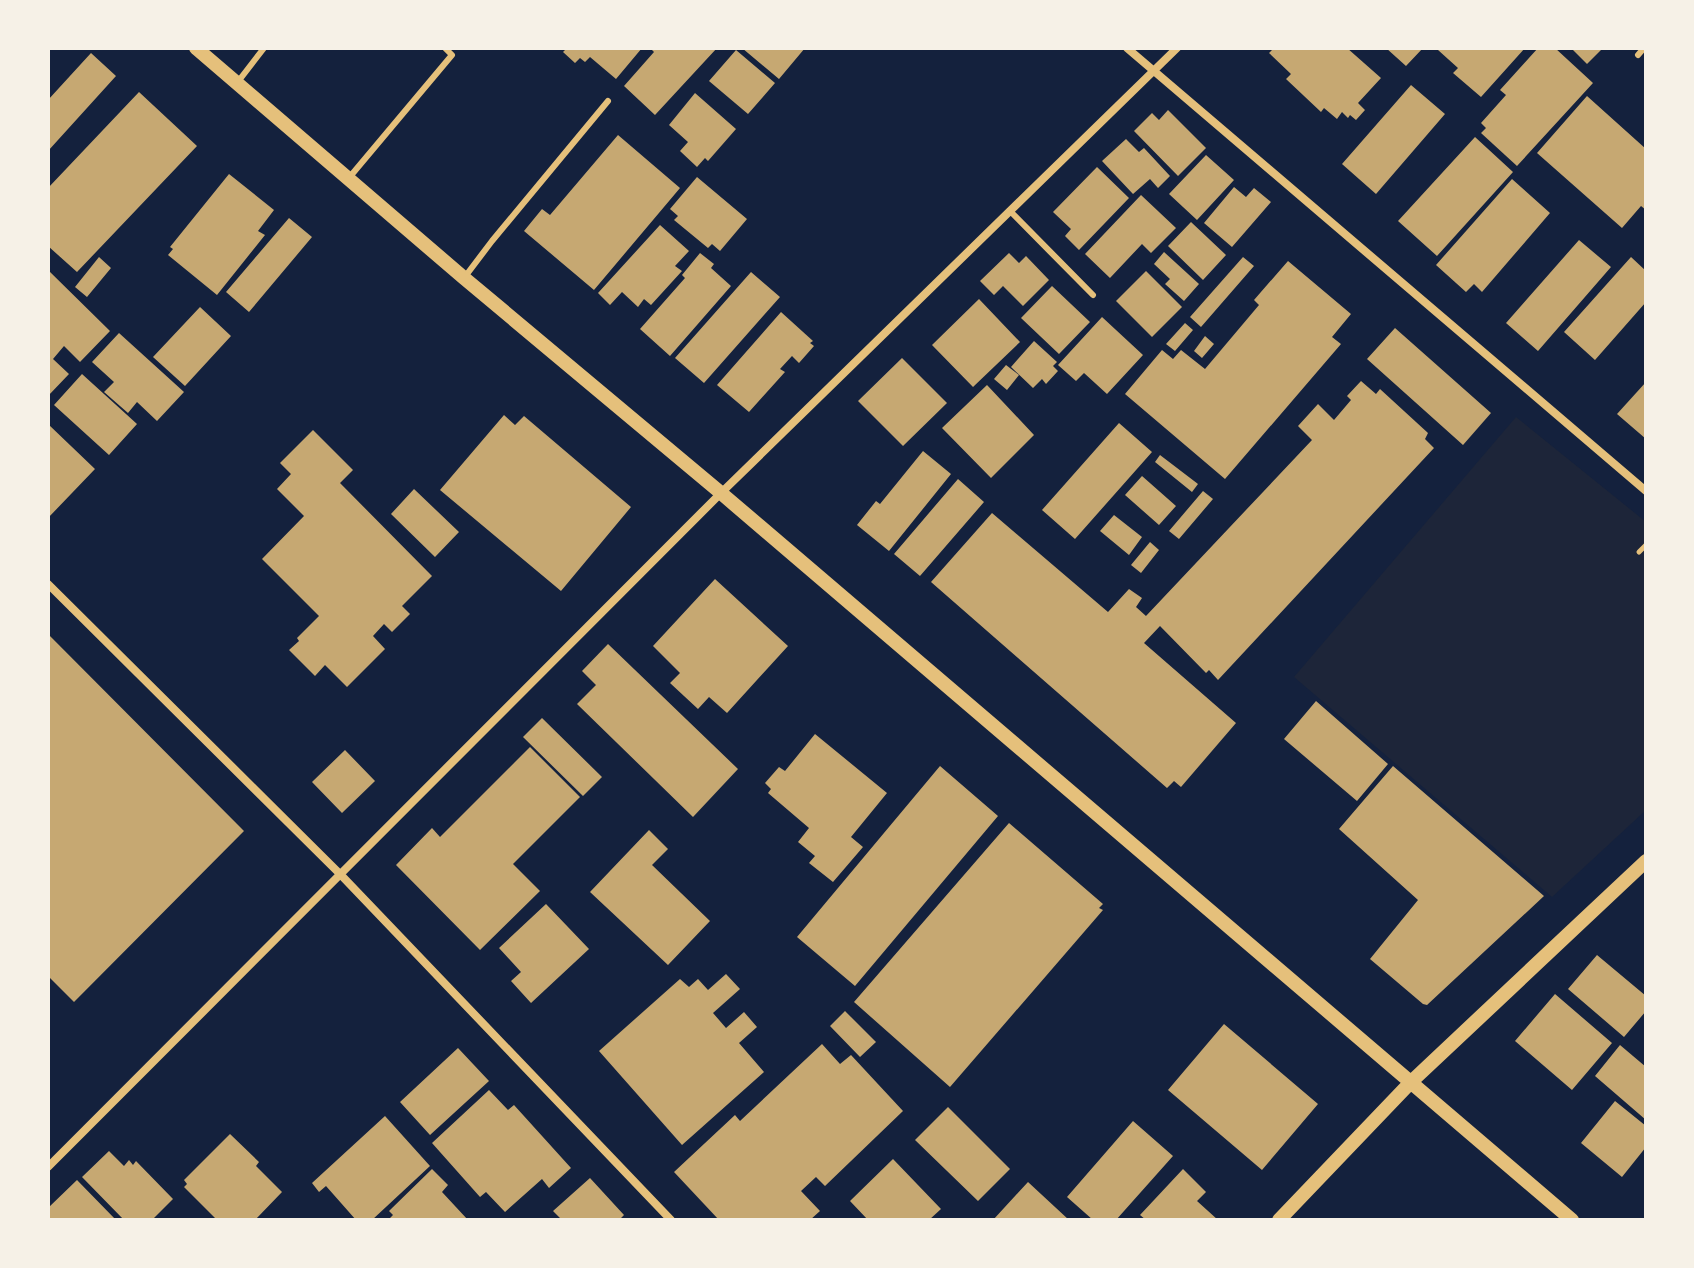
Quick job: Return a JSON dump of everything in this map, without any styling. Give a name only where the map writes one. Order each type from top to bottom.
[{"type":"street","points":[[196,48],[1572,1220]]},
{"type":"street","points":[[1127,48],[1646,491]]},
{"type":"street","points":[[48,1167],[721,493],[1177,48]]},
{"type":"street","points":[[48,584],[341,875],[671,1220]]},
{"type":"street","points":[[1279,1220],[1411,1082],[1646,861]]},
{"type":"lane","points":[[237,83],[264,48]]},
{"type":"lane","points":[[348,179],[452,55],[445,48]]},
{"type":"lane","points":[[1638,55],[1644,48]]},
{"type":"lane","points":[[464,278],[608,101]]},
{"type":"lane","points":[[1010,211],[1093,295]]},
{"type":"path","points":[[1639,552],[1646,545]]},
{"type":"shaded area","points":[[1516,417],[1646,522],[1646,810],[1552,897],[1294,677]]},
{"type":"building","points":[[567,48],[642,48],[616,79],[590,57],[585,62],[580,58],[575,63],[563,52]]},
{"type":"building","points":[[650,48],[717,48],[655,115],[624,86],[654,52]]},
{"type":"building","points":[[742,48],[805,48],[779,79]]},
{"type":"building","points":[[1274,48],[1347,48],[1381,78],[1358,103],[1365,110],[1356,120],[1342,112],[1337,119],[1324,108],[1321,112],[1286,79],[1291,74],[1269,53]]},
{"type":"building","points":[[1386,48],[1423,48],[1406,66]]},
{"type":"building","points":[[1525,48],[1481,97],[1453,73],[1458,68],[1438,50]]},
{"type":"building","points":[[1538,48],[1555,48],[1593,83],[1517,166],[1481,133],[1486,128],[1481,123],[1506,95],[1500,90]]},
{"type":"building","points":[[1571,48],[1603,48],[1587,64]]},
{"type":"building","points":[[736,50],[775,83],[748,114],[709,81]]},
{"type":"building","points":[[91,53],[116,76],[48,151],[48,100]]},
{"type":"building","points":[[1411,85],[1445,114],[1376,194],[1342,164]]},
{"type":"building","points":[[139,92],[197,146],[77,272],[48,246],[48,188]]},
{"type":"building","points":[[695,93],[736,129],[708,161],[705,158],[697,167],[680,151],[688,142],[669,125]]},
{"type":"building","points":[[1587,96],[1646,149],[1646,210],[1641,206],[1622,228],[1537,153]]},
{"type":"building","points":[[1168,110],[1206,148],[1178,176],[1134,131],[1152,113],[1159,120]]},
{"type":"building","points":[[618,135],[680,188],[594,290],[524,231],[542,209],[550,215]]},
{"type":"building","points":[[1475,137],[1513,172],[1437,256],[1398,221]]},
{"type":"building","points":[[1126,139],[1139,152],[1144,148],[1170,176],[1158,188],[1150,179],[1133,194],[1102,161]]},
{"type":"building","points":[[1206,155],[1234,180],[1197,220],[1169,194]]},
{"type":"building","points":[[1097,167],[1129,198],[1079,250],[1065,236],[1071,229],[1053,212]]},
{"type":"building","points":[[229,174],[274,210],[258,231],[265,235],[217,295],[168,255],[173,249],[170,247]]},
{"type":"building","points":[[697,177],[747,219],[720,251],[712,244],[708,248],[674,220],[678,216],[670,209]]},
{"type":"building","points":[[1512,179],[1550,213],[1482,292],[1474,284],[1466,292],[1436,265]]},
{"type":"building","points":[[1234,187],[1246,197],[1254,188],[1271,202],[1232,247],[1204,223]]},
{"type":"building","points":[[1141,195],[1176,228],[1151,253],[1142,244],[1110,278],[1085,254]]},
{"type":"building","points":[[289,218],[312,237],[249,312],[226,292]]},
{"type":"building","points":[[1191,222],[1226,255],[1203,280],[1168,246]]},
{"type":"building","points":[[660,225],[689,251],[675,266],[682,271],[651,305],[644,299],[638,307],[622,292],[610,305],[598,293]]},
{"type":"building","points":[[1579,240],[1611,267],[1538,351],[1506,323]]},
{"type":"building","points":[[1164,252],[1199,284],[1184,301],[1165,284],[1170,279],[1154,264]]},
{"type":"building","points":[[700,253],[714,264],[711,268],[731,286],[670,356],[640,329],[685,278],[682,275]]},
{"type":"building","points":[[1009,253],[1019,263],[1026,256],[1049,280],[1023,306],[1003,286],[994,295],[980,281]]},
{"type":"building","points":[[99,257],[111,268],[87,297],[75,287]]},
{"type":"building","points":[[1243,257],[1254,266],[1201,327],[1190,317]]},
{"type":"building","points":[[1631,257],[1646,271],[1646,302],[1595,360],[1564,332]]},
{"type":"building","points":[[1288,261],[1351,314],[1332,337],[1341,344],[1225,479],[1125,394],[1162,350],[1173,359],[1181,350],[1205,369],[1259,305],[1254,300]]},
{"type":"building","points":[[48,270],[110,331],[80,362],[64,346],[53,359],[69,374],[48,396]]},
{"type":"building","points":[[1146,271],[1182,307],[1152,337],[1116,301]]},
{"type":"building","points":[[751,272],[780,297],[704,383],[675,358]]},
{"type":"building","points":[[1052,286],[1090,322],[1059,354],[1021,318]]},
{"type":"building","points":[[979,299],[1020,342],[973,387],[932,345]]},
{"type":"building","points":[[200,307],[231,336],[185,386],[153,357]]},
{"type":"building","points":[[781,312],[813,341],[810,343],[814,346],[799,363],[792,356],[780,369],[785,372],[749,412],[717,385]]},
{"type":"building","points":[[1102,317],[1143,355],[1107,394],[1084,373],[1076,381],[1058,365]]},
{"type":"building","points":[[1185,323],[1193,330],[1175,351],[1166,344]]},
{"type":"building","points":[[1395,328],[1491,413],[1463,445],[1367,359]]},
{"type":"building","points":[[119,333],[184,392],[157,421],[137,402],[128,413],[104,392],[114,382],[92,362]]},
{"type":"building","points":[[1205,336],[1214,344],[1202,358],[1194,351]]},
{"type":"building","points":[[1034,341],[1057,362],[1053,366],[1058,371],[1046,384],[1042,379],[1033,388],[1011,367]]},
{"type":"building","points":[[902,358],[947,403],[903,446],[858,401]]},
{"type":"building","points":[[1006,365],[1019,375],[1007,390],[994,379]]},
{"type":"building","points":[[82,374],[137,424],[109,455],[54,405]]},
{"type":"building","points":[[1361,381],[1376,394],[1380,389],[1428,433],[1425,439],[1434,448],[1218,680],[1209,670],[1206,673],[1160,626],[1144,643],[1236,723],[1181,787],[1174,781],[1167,788],[931,582],[992,513],[1108,612],[1129,589],[1142,598],[1136,607],[1146,616],[1312,440],[1298,426],[1318,404],[1334,420],[1351,400],[1347,396]]},
{"type":"building","points":[[1646,382],[1646,439],[1617,414]]},
{"type":"building","points":[[987,385],[1034,435],[991,478],[942,428]]},
{"type":"building","points":[[504,415],[515,425],[524,416],[631,507],[561,591],[440,490]]},
{"type":"building","points":[[1119,423],[1152,452],[1075,539],[1042,510]]},
{"type":"building","points":[[48,424],[95,469],[48,518]]},
{"type":"building","points":[[313,430],[353,470],[340,483],[432,576],[402,606],[410,614],[392,632],[384,624],[373,636],[385,649],[347,687],[325,665],[315,676],[289,650],[319,616],[262,559],[304,516],[277,489],[291,474],[280,463]]},
{"type":"building","points":[[923,451],[951,474],[889,551],[857,525],[876,501],[880,504]]},
{"type":"building","points":[[1160,455],[1198,484],[1192,492],[1155,462]]},
{"type":"building","points":[[1142,476],[1176,506],[1159,525],[1125,495]]},
{"type":"building","points":[[958,479],[984,502],[920,576],[894,554]]},
{"type":"building","points":[[414,489],[459,532],[435,557],[391,514]]},
{"type":"building","points":[[1203,491],[1213,499],[1179,539],[1169,531]]},
{"type":"building","points":[[1114,515],[1142,537],[1129,555],[1100,531]]},
{"type":"building","points":[[1150,542],[1159,550],[1141,573],[1131,565]]},
{"type":"building","points":[[715,579],[788,646],[727,713],[709,697],[698,709],[670,683],[680,673],[653,646]]},
{"type":"building","points":[[48,634],[244,831],[74,1002],[48,976]]},
{"type":"building","points":[[608,644],[738,769],[693,817],[577,704],[596,685],[582,671]]},
{"type":"building","points":[[1316,701],[1388,764],[1357,801],[1284,739]]},
{"type":"building","points":[[542,718],[602,777],[583,796],[523,737]]},
{"type":"building","points":[[815,734],[887,793],[851,837],[863,847],[833,882],[809,863],[815,856],[798,842],[809,828],[768,793],[771,789],[765,783],[779,767],[785,771]]},
{"type":"building","points":[[530,747],[580,797],[513,864],[540,891],[480,950],[396,865],[432,828],[440,837]]},
{"type":"building","points":[[345,750],[375,781],[342,813],[312,782]]},
{"type":"building","points":[[940,766],[998,816],[855,986],[797,937]]},
{"type":"building","points":[[1393,766],[1544,896],[1427,1005],[1370,959],[1418,900],[1339,829]]},
{"type":"building","points":[[1009,823],[1103,904],[1099,908],[1103,910],[950,1087],[854,1002]]},
{"type":"building","points":[[649,830],[668,849],[652,865],[710,921],[668,965],[590,892]]},
{"type":"building","points":[[546,904],[589,949],[531,1003],[511,981],[521,972],[499,948]]},
{"type":"building","points":[[1597,955],[1646,996],[1646,1011],[1624,1037],[1568,989]]},
{"type":"building","points":[[726,974],[740,989],[713,1013],[726,1028],[744,1012],[757,1027],[739,1043],[764,1072],[682,1145],[599,1051],[680,979],[689,987],[698,979],[708,990]]},
{"type":"building","points":[[1555,994],[1612,1043],[1572,1090],[1515,1041]]},
{"type":"building","points":[[845,1011],[876,1042],[860,1057],[830,1026]]},
{"type":"building","points":[[1224,1024],[1318,1104],[1262,1170],[1168,1090]]},
{"type":"building","points":[[822,1044],[840,1064],[851,1055],[903,1111],[825,1186],[816,1177],[801,1191],[820,1211],[810,1220],[719,1220],[674,1172],[735,1115],[740,1121]]},
{"type":"building","points":[[1620,1045],[1646,1067],[1646,1120],[1595,1076]]},
{"type":"building","points":[[458,1048],[489,1081],[430,1135],[400,1102]]},
{"type":"building","points":[[489,1090],[508,1110],[514,1105],[571,1168],[549,1188],[542,1179],[505,1212],[486,1192],[480,1197],[432,1143]]},
{"type":"building","points":[[1615,1101],[1646,1126],[1646,1147],[1622,1177],[1581,1143]]},
{"type":"building","points":[[948,1107],[1010,1169],[978,1201],[915,1140]]},
{"type":"building","points":[[385,1116],[430,1166],[372,1220],[356,1220],[326,1186],[319,1192],[312,1183]]},
{"type":"building","points":[[1133,1121],[1173,1156],[1116,1220],[1093,1220],[1067,1197]]},
{"type":"building","points":[[230,1134],[259,1162],[256,1166],[282,1192],[255,1220],[217,1220],[184,1187],[187,1184],[184,1180]]},
{"type":"building","points":[[109,1151],[124,1166],[129,1160],[133,1165],[136,1161],[173,1199],[152,1220],[124,1220],[82,1177]]},
{"type":"building","points":[[893,1159],[941,1209],[929,1220],[868,1220],[850,1201]]},
{"type":"building","points":[[432,1169],[448,1185],[442,1192],[468,1220],[392,1220],[393,1215],[389,1211]]},
{"type":"building","points":[[1183,1169],[1206,1192],[1197,1201],[1218,1220],[1146,1220],[1140,1215]]},
{"type":"building","points":[[590,1178],[624,1215],[619,1220],[562,1220],[553,1211]]},
{"type":"building","points":[[77,1180],[116,1220],[48,1220],[48,1208]]},
{"type":"building","points":[[1028,1182],[1069,1220],[993,1220]]}]
